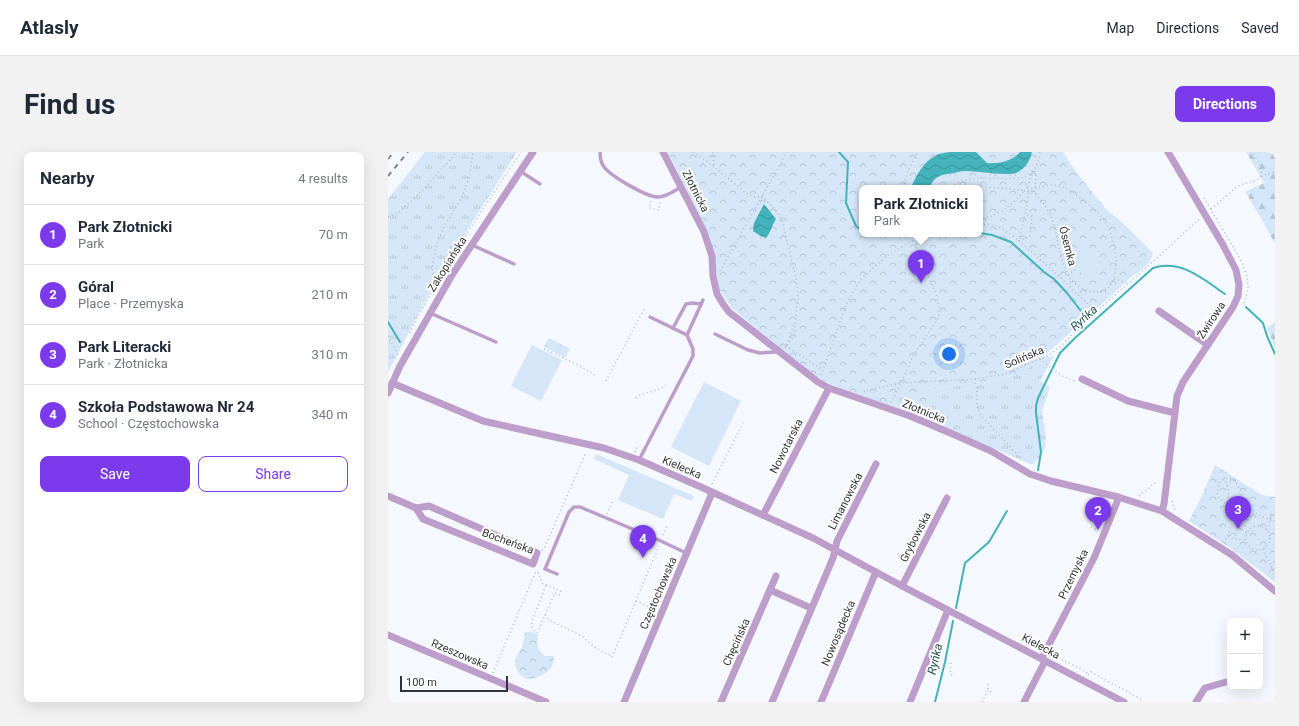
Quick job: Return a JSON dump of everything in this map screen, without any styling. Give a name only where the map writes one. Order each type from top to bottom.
[{"type":"street","name":"Zakopiańska","points":[[388,392],[400,366],[452,274],[533,152]]},
{"type":"street","name":"Złotnicka","points":[[663,152],[704,232],[712,256],[713,276],[718,297],[729,312],[818,382],[829,388],[910,416],[979,445],[1030,474],[1051,481],[1118,497],[1162,511],[1232,555],[1275,591]]},
{"type":"street","name":"Żwirowa","points":[[1162,511],[1177,396],[1183,382],[1233,307],[1238,296],[1239,285],[1236,270],[1168,152]]},
{"type":"street","points":[[1159,311],[1208,345]]},
{"type":"street","points":[[1086,381],[1128,401],[1174,413]]},
{"type":"street","name":"Kielecka","points":[[392,383],[483,421],[589,444],[639,460],[813,538],[1124,702]]},
{"type":"street","name":"Nowotarska","points":[[763,515],[829,388]]},
{"type":"street","name":"Limanowska","points":[[834,549],[876,464]]},
{"type":"street","name":"Częstochowska","points":[[624,702],[710,492]]},
{"type":"street","name":"Bocheńska","points":[[388,496],[416,508],[429,506],[537,553],[534,568],[423,519],[416,508]]},
{"type":"street","name":"Przemyska","points":[[1024,702],[1043,660],[1094,558],[1118,497]]},
{"type":"street","name":"Grybowska","points":[[902,586],[947,498]]},
{"type":"street","points":[[772,702],[832,558],[834,549]]},
{"type":"street","name":"Nowosądecka","points":[[821,702],[876,572]]},
{"type":"street","name":"Chęcińska","points":[[721,702],[776,576]]},
{"type":"street","points":[[770,590],[811,608]]},
{"type":"street","points":[[910,702],[948,610]]},
{"type":"street","name":"Rzeszowska","points":[[388,635],[546,702]]},
{"type":"street","points":[[1196,702],[1205,688],[1226,682]]},
{"type":"lane","points":[[600,152],[600,159],[610,172],[629,185],[651,195],[659,197],[663,196],[681,187]]},
{"type":"lane","points":[[520,171],[540,184]]},
{"type":"lane","points":[[472,245],[514,264]]},
{"type":"lane","points":[[687,335],[704,300]]},
{"type":"lane","points":[[673,328],[686,304],[701,304]]},
{"type":"lane","points":[[430,313],[496,342]]},
{"type":"lane","points":[[639,460],[693,356],[693,349],[687,335],[650,317]]},
{"type":"lane","points":[[715,334],[748,350],[760,353],[775,352],[777,350]]},
{"type":"lane","points":[[557,574],[546,569],[569,512],[574,507],[580,507],[605,517],[686,553]]},
{"type":"path","points":[[388,217],[398,213],[419,194],[457,152]]},
{"type":"path","points":[[437,292],[432,268],[437,243],[444,227],[462,197],[469,178],[472,152]]},
{"type":"path","points":[[409,336],[435,287],[465,237],[521,152]]},
{"type":"path","points":[[692,152],[714,167],[720,174],[731,180],[744,192],[754,197],[762,196]]},
{"type":"path","points":[[713,152],[714,167]]},
{"type":"path","points":[[713,276],[719,271],[787,152]]},
{"type":"path","points":[[904,185],[908,171],[918,152]]},
{"type":"path","points":[[1019,240],[1025,214],[1028,193],[1027,187],[1039,159],[1040,152]]},
{"type":"path","points":[[1252,152],[1260,165],[1262,171],[1261,176]]},
{"type":"path","points":[[1034,170],[1036,174],[1035,188]]},
{"type":"path","points":[[956,185],[959,182],[969,179],[1024,177],[1034,170]]},
{"type":"path","points":[[1204,214],[1238,186],[1257,180],[1261,176],[1275,172]]},
{"type":"path","points":[[983,218],[990,217],[1001,211],[1024,191],[1052,185],[1064,186],[1075,193],[1102,217],[1107,224],[1115,254],[1116,274],[1114,279],[1127,283]]},
{"type":"path","points":[[983,186],[1024,191]]},
{"type":"path","name":"Ósemka","points":[[1031,189],[1041,199],[1053,223],[1061,256],[1072,282],[1090,292],[1100,292],[1108,289],[1114,279]]},
{"type":"path","points":[[762,196],[775,209],[782,220],[798,292],[795,334],[786,346]]},
{"type":"path","points":[[651,200],[649,208],[659,210],[661,200]]},
{"type":"path","points":[[1019,240],[1030,236],[1032,216],[1025,214]]},
{"type":"path","name":"Solińska","points":[[860,399],[862,394],[867,390],[902,382],[975,379],[1005,374],[1039,359],[1050,356],[1082,324],[1157,258],[1196,221]]},
{"type":"path","points":[[983,224],[997,226],[1019,240],[1096,312]]},
{"type":"path","points":[[786,346],[823,370],[846,305],[861,279],[888,255],[917,238]]},
{"type":"path","points":[[888,409],[913,356],[938,317],[939,308],[936,293],[916,249],[917,238]]},
{"type":"path","points":[[1068,275],[1077,268]]},
{"type":"path","points":[[606,381],[644,309]]},
{"type":"path","points":[[786,346],[795,322]]},
{"type":"path","points":[[388,336],[399,357],[402,350]]},
{"type":"path","points":[[544,349],[596,376]]},
{"type":"path","points":[[1039,359],[1060,375],[1073,381],[1082,383],[1086,381]]},
{"type":"path","points":[[975,379],[977,409],[983,418],[1017,454],[1019,463],[1018,467]]},
{"type":"path","points":[[636,398],[640,394],[661,388],[667,384]]},
{"type":"path","points":[[710,492],[743,423]]},
{"type":"path","points":[[537,553],[544,549],[589,444]]},
{"type":"path","points":[[634,454],[636,449],[641,446]]},
{"type":"path","points":[[1224,478],[1229,490],[1226,504]]},
{"type":"path","points":[[1232,511],[1221,501],[1218,495],[1219,482],[1224,478],[1230,478],[1235,482],[1246,504],[1255,512],[1265,518],[1275,520]]},
{"type":"path","points":[[1136,497],[1157,482]]},
{"type":"path","points":[[1172,498],[1172,503],[1177,512]]},
{"type":"path","points":[[605,517],[612,502]]},
{"type":"path","points":[[1223,545],[1228,536],[1232,511],[1238,506],[1246,504]]},
{"type":"path","points":[[1267,530],[1271,520],[1272,511]]},
{"type":"path","points":[[1240,529],[1255,512]]},
{"type":"path","points":[[1231,519],[1249,520]]},
{"type":"path","points":[[1240,519],[1240,529]]},
{"type":"path","points":[[545,615],[549,620],[582,636],[597,649],[612,657],[667,526]]},
{"type":"path","points":[[1256,526],[1267,530],[1270,540],[1267,546],[1263,549],[1257,550],[1248,545],[1246,540],[1247,533],[1250,529],[1256,526]]},
{"type":"path","points":[[1091,527],[1096,529]]},
{"type":"path","points":[[1240,529],[1247,533]]},
{"type":"path","points":[[1228,536],[1235,539],[1246,540]]},
{"type":"path","points":[[1263,549],[1274,570],[1272,580]]},
{"type":"path","points":[[1270,564],[1274,563],[1275,559]]},
{"type":"path","points":[[492,675],[534,568],[538,572],[542,583],[561,591],[559,595],[555,594],[538,633],[532,627],[532,621],[546,585]]},
{"type":"path","points":[[636,601],[658,610]]},
{"type":"path","points":[[951,663],[950,672],[954,677]]},
{"type":"path","points":[[1088,675],[1091,672],[1141,699],[1140,702]]},
{"type":"path","points":[[981,702],[988,690],[988,684]]},
{"type":"path","points":[[988,690],[993,692]]},
{"type":"green space","points":[[425,152],[517,152],[440,273],[388,372],[388,199]]},
{"type":"green space","points":[[668,152],[1063,152],[1071,165],[1105,208],[1126,226],[1153,253],[1148,264],[1144,268],[1130,278],[1043,357],[1021,373],[996,380],[928,389],[926,404],[915,414],[840,388],[818,378],[732,308],[719,289],[714,254],[710,239]]},
{"type":"green space","points":[[1246,152],[1275,152],[1275,244],[1245,192],[1264,183]]},
{"type":"green space","points":[[1084,244],[1102,268],[1087,280],[1068,256]]},
{"type":"green space","points":[[1275,322],[1275,348],[1267,328]]},
{"type":"green space","points":[[549,338],[570,349],[565,358],[544,347]]},
{"type":"green space","points":[[532,345],[562,360],[541,401],[511,386]]},
{"type":"green space","points":[[1054,356],[1040,381],[1050,387],[1042,411],[1046,435],[1045,449],[1034,464],[1030,464],[915,414],[926,404],[928,389],[996,380],[1021,373],[1043,357]]},
{"type":"green space","points":[[704,382],[741,401],[709,466],[671,447]]},
{"type":"green space","points":[[596,454],[694,496],[692,501],[674,494],[663,519],[618,500],[629,475],[594,459]]},
{"type":"green space","points":[[1215,465],[1262,495],[1275,497],[1275,582],[1230,548],[1189,521]]},
{"type":"green space","points":[[533,631],[538,635],[537,644],[540,652],[545,656],[554,656],[554,661],[549,670],[541,676],[526,679],[519,674],[515,665],[516,657],[522,647],[525,633]]},
{"type":"water","points":[[950,152],[976,152],[987,163],[992,163],[1010,160],[1020,152],[1032,152],[1027,164],[1016,173],[1005,174],[962,171],[939,176],[932,182],[931,185],[912,185],[924,165],[938,154]]},
{"type":"water","points":[[764,204],[776,219],[766,238],[753,231],[754,223]]},
{"type":"waterway","points":[[839,152],[848,162],[846,203],[856,226],[859,228]]},
{"type":"waterway","points":[[983,234],[1011,242],[1044,272],[1054,279],[1084,315]]},
{"type":"waterway","name":"Ryńka","points":[[1038,470],[1041,452],[1036,413],[1038,398],[1060,353],[1075,338],[1153,268],[1163,266],[1182,268],[1200,277],[1225,294]]},
{"type":"waterway","name":"Ryńka","points":[[1246,307],[1263,323],[1275,354]]},
{"type":"waterway","points":[[388,322],[400,342]]},
{"type":"waterway","name":"Ryńka","points":[[956,608],[965,563],[989,542],[1007,511]]},
{"type":"waterway","name":"Ryńka","points":[[935,702],[953,621]]},
{"type":"railway","points":[[388,159],[394,152]]},
{"type":"railway","points":[[388,176],[408,152]]},
{"type":"place","name":"Park Złotnicki","points":[[921,283]]},
{"type":"place","name":"Park Literacki","points":[[1238,529]]},
{"type":"place","name":"Góral","points":[[1098,530]]},
{"type":"place","name":"Szkoła Podstawowa Nr 24","points":[[643,558]]}]
